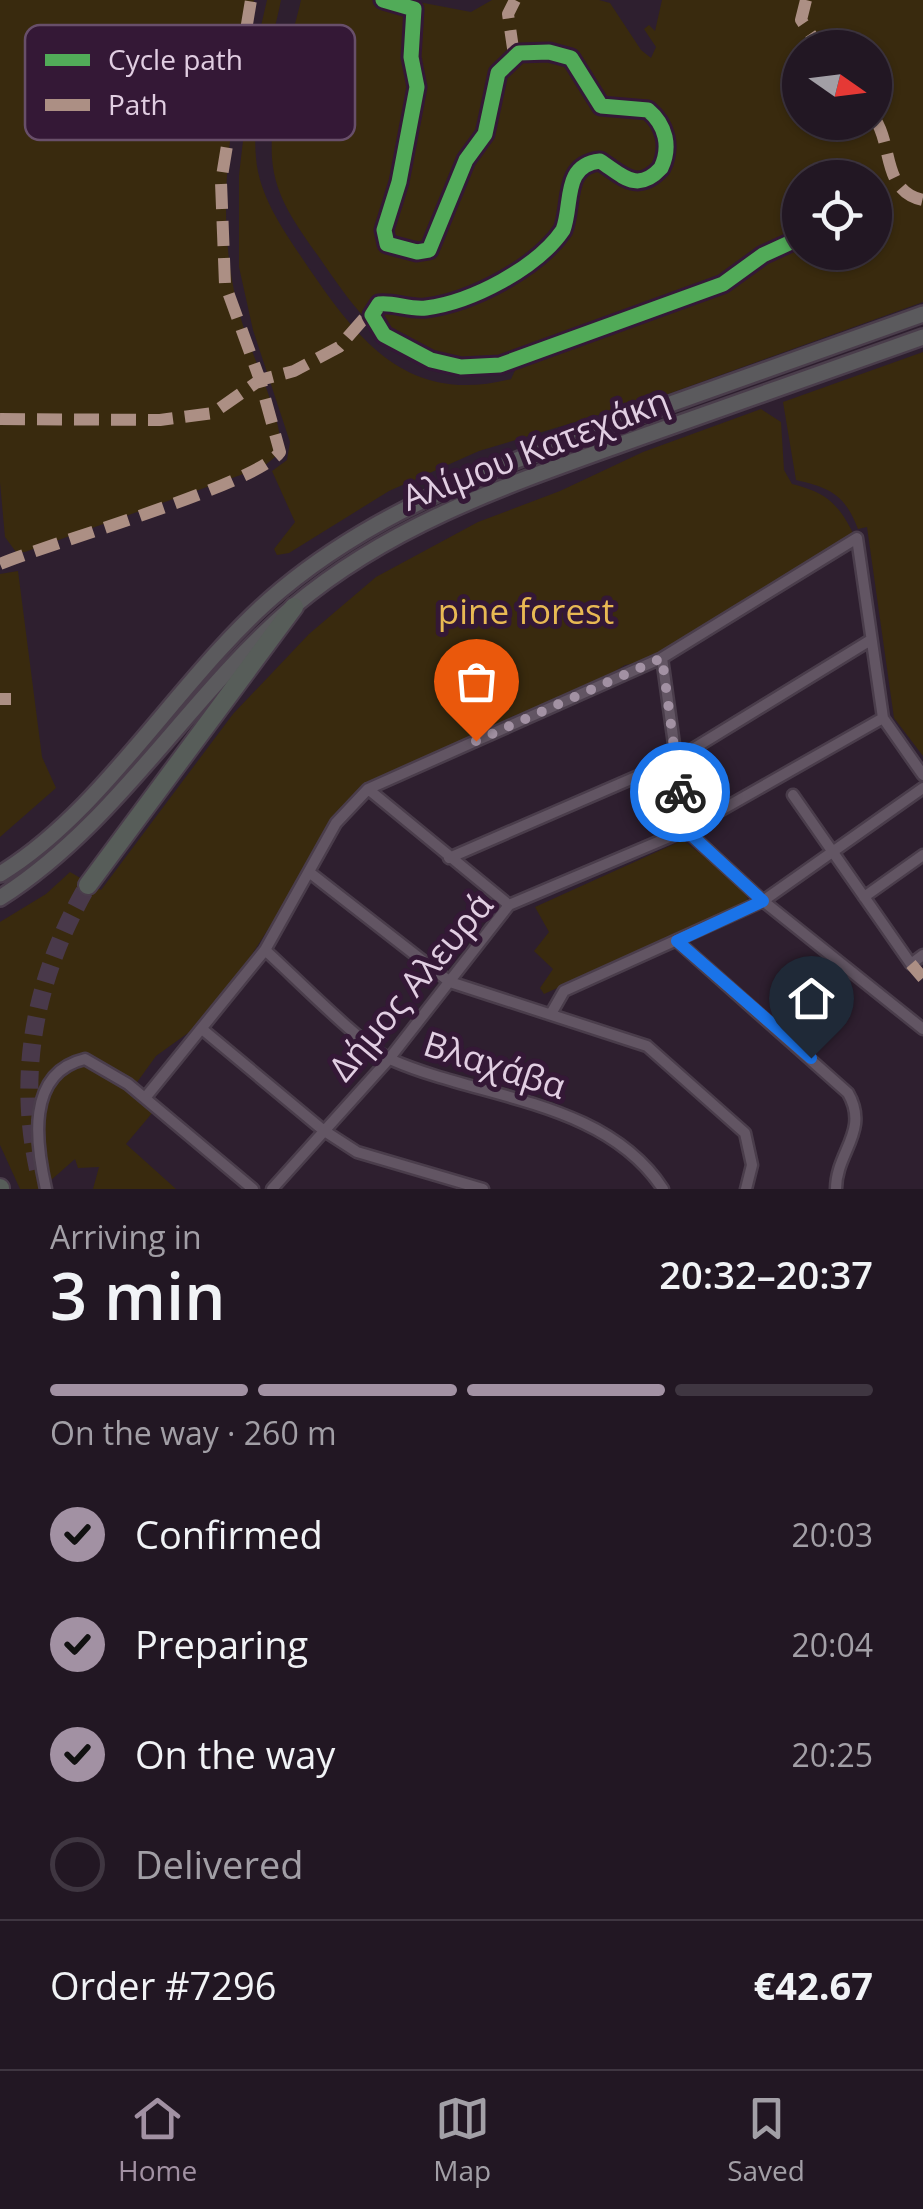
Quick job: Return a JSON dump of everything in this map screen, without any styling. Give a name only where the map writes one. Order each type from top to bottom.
[{"type":"highway","points":[[88,885],[294,607]]},
{"type":"main road","name":"Αλίμου Κατεχάκη","points":[[0,874],[74,812],[199,670],[281,590],[391,513],[466,479],[923,314]]},
{"type":"main road","name":"Αλίμου Κατεχάκη","points":[[0,898],[40,872],[90,827],[215,684],[294,607],[362,557],[432,516],[923,337]]},
{"type":"street","points":[[145,1098],[266,950],[336,823],[368,789],[662,658],[858,538],[869,641],[883,718],[923,775]]},
{"type":"street","points":[[449,858],[674,760],[869,641]]},
{"type":"street","points":[[662,658],[686,830],[763,901],[923,1029]]},
{"type":"street","name":"Δήμος Αλευρά","points":[[272,1189],[389,1059],[509,906],[686,830],[883,718]]},
{"type":"street","points":[[552,1012],[564,991],[763,901],[923,788]]},
{"type":"street","points":[[368,789],[509,906]]},
{"type":"street","points":[[793,795],[911,964],[923,955]]},
{"type":"street","points":[[864,897],[923,855]]},
{"type":"street","points":[[309,872],[450,982],[647,1046],[745,1132],[752,1147],[746,1189]]},
{"type":"street","points":[[677,941],[848,1093],[855,1106],[856,1132],[839,1168],[836,1189]]},
{"type":"street","name":"Βλαχάβα","points":[[266,950],[389,1059],[573,1118],[616,1143],[663,1189]]},
{"type":"street","points":[[202,1028],[323,1130],[356,1152],[483,1189]]},
{"type":"street","points":[[46,1189],[36,1118],[50,1085],[62,1069],[85,1059],[98,1063],[145,1098],[253,1189]]},
{"type":"green space","points":[[0,0],[254,0],[249,25],[25,25],[25,140],[231,140],[226,189],[230,266],[237,304],[275,414],[282,451],[263,467],[25,552],[16,552],[5,537],[0,482]]},
{"type":"green space","points":[[267,0],[281,0],[275,25],[261,25]]},
{"type":"green space","points":[[301,0],[408,0],[471,12],[492,0],[599,0],[610,3],[641,50],[651,58],[656,47],[644,29],[649,25],[655,31],[662,0],[923,0],[923,302],[668,394],[479,451],[389,491],[289,553],[277,555],[274,549],[295,522],[272,471],[287,460],[290,442],[253,330],[239,267],[243,140],[255,140],[258,172],[274,213],[324,290],[365,340],[413,374],[442,383],[474,385],[511,379],[519,362],[452,367],[425,361],[402,350],[380,334],[341,289],[289,212],[274,173],[272,140],[355,140],[355,25],[295,25]]},
{"type":"green space","points":[[923,352],[923,756],[894,718],[867,527],[858,529],[848,508],[835,495],[796,480],[783,402]]},
{"type":"green space","name":"pine forest","points":[[761,409],[781,422],[784,470],[792,484],[832,502],[856,539],[661,658],[625,665],[567,700],[513,716],[386,781],[337,822],[213,1015],[156,1056],[130,1092],[153,1112],[126,1144],[176,1189],[93,1189],[99,1167],[78,1168],[75,1159],[41,1189],[20,1189],[0,1145],[0,922],[46,894],[70,872],[101,890],[233,714],[309,634],[376,577],[478,522],[560,491],[643,452]]},
{"type":"green space","points":[[18,571],[42,757],[56,788],[0,837],[0,574]]},
{"type":"green space","points":[[683,840],[746,890],[748,902],[544,994],[540,988],[553,969],[534,951],[549,932],[535,907]]},
{"type":"tunnel","points":[[38,1169],[29,1094],[36,1022],[56,952],[88,885]]},
{"type":"marked path","points":[[247,25],[251,0]]},
{"type":"marked path","points":[[514,55],[508,14],[515,0]]},
{"type":"marked path","points":[[806,0],[801,20],[808,30]]},
{"type":"marked path","points":[[0,564],[195,496],[264,465],[280,452],[260,380],[225,284],[221,182],[228,140]]},
{"type":"marked path","points":[[884,140],[895,178],[910,195],[923,200]]},
{"type":"marked path","points":[[0,419],[160,420],[213,413],[260,380],[294,371],[339,347],[367,315],[378,316]]},
{"type":"marked path","points":[[0,699],[11,699]]},
{"type":"marked path","points":[[911,964],[923,978]]},
{"type":"cycle path","points":[[383,0],[414,9],[411,57],[417,87],[399,182],[384,230],[387,244],[417,252],[429,250],[466,160],[485,134],[498,73],[519,53],[549,52],[571,58],[601,106],[648,110],[663,129],[666,144],[661,168],[644,180],[630,180],[600,161],[580,170],[571,187],[563,230],[537,257],[502,281],[463,299],[426,308],[379,304],[372,315],[384,335],[431,360],[461,367],[500,365],[723,284],[782,246]]},
{"type":"way so far","points":[[476,741],[662,658],[680,792]]},
{"type":"route","points":[[680,792],[686,830],[763,901],[677,941],[811,1058]]}]
